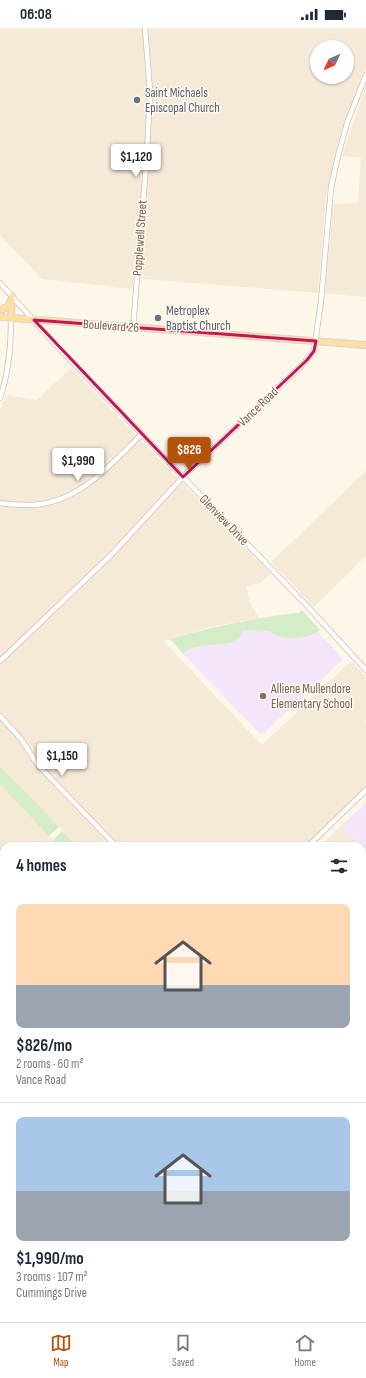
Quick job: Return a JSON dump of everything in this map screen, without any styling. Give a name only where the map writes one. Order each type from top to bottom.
[{"type":"main road","points":[[0,311],[8,306],[12,296]]},
{"type":"main road","points":[[11,319],[12,296]]},
{"type":"main road","name":"Boulevard 26","points":[[0,317],[366,345]]},
{"type":"street","name":"Popplewell Street","points":[[133,328],[147,153],[150,91],[145,28]]},
{"type":"street","name":"Vance Road","points":[[0,661],[112,554],[183,477],[314,352],[331,188],[337,160],[348,124],[366,75]]},
{"type":"street","name":"Glenview Drive","points":[[0,283],[54,343],[310,609],[366,670]]},
{"type":"street","points":[[0,398],[11,350],[11,319]]},
{"type":"street","points":[[0,503],[13,505],[38,505],[50,503],[72,495],[90,483],[142,434]]},
{"type":"street","points":[[0,716],[21,739],[37,764],[112,842]]},
{"type":"street","points":[[312,842],[366,790]]},
{"type":"highlighted area","points":[[34,320],[316,341],[314,351],[307,360],[183,477]]},
{"type":"shaded area","points":[[0,28],[366,28],[366,68],[338,144],[326,197],[318,293],[133,278],[133,289],[42,279],[0,235]]},
{"type":"shaded area","points":[[366,86],[366,297],[325,293],[333,204],[358,203],[361,158],[342,156]]},
{"type":"shaded area","points":[[71,368],[271,574],[260,583],[246,586],[249,600],[259,618],[210,627],[164,642],[262,745],[351,661],[366,677],[366,718],[364,720],[366,723],[366,786],[307,842],[73,842],[0,766],[0,409],[7,395],[37,400]]},
{"type":"shaded area","points":[[366,471],[366,556],[314,607],[271,562]]},
{"type":"shaded area","name":"Alliene Mullendore Elementary School","points":[[243,630],[269,631],[273,635],[310,636],[318,632],[343,659],[263,734],[260,734],[183,654],[186,651],[199,646],[232,642],[237,639]]},
{"type":"shaded area","points":[[0,784],[55,842],[0,842]]},
{"type":"shaded area","points":[[366,803],[366,842],[356,842],[341,826]]},
{"type":"shaded area","points":[[341,826],[356,842],[324,842]]},
{"type":"green space","points":[[302,610],[320,630],[309,636],[286,638],[273,634],[269,631],[243,630],[239,638],[233,642],[196,647],[183,654],[170,639],[234,623],[299,613]]},
{"type":"green space","points":[[0,766],[59,827],[49,836],[0,784]]},
{"type":"green space","points":[[62,831],[73,842],[55,842],[53,840]]},
{"type":"place","name":"Saint Michaels Episcopal Church","points":[[137,100]]},
{"type":"place","name":"Metroplex Baptist Church","points":[[158,318]]},
{"type":"place","name":"Alliene Mullendore Elementary School","points":[[263,696]]}]
